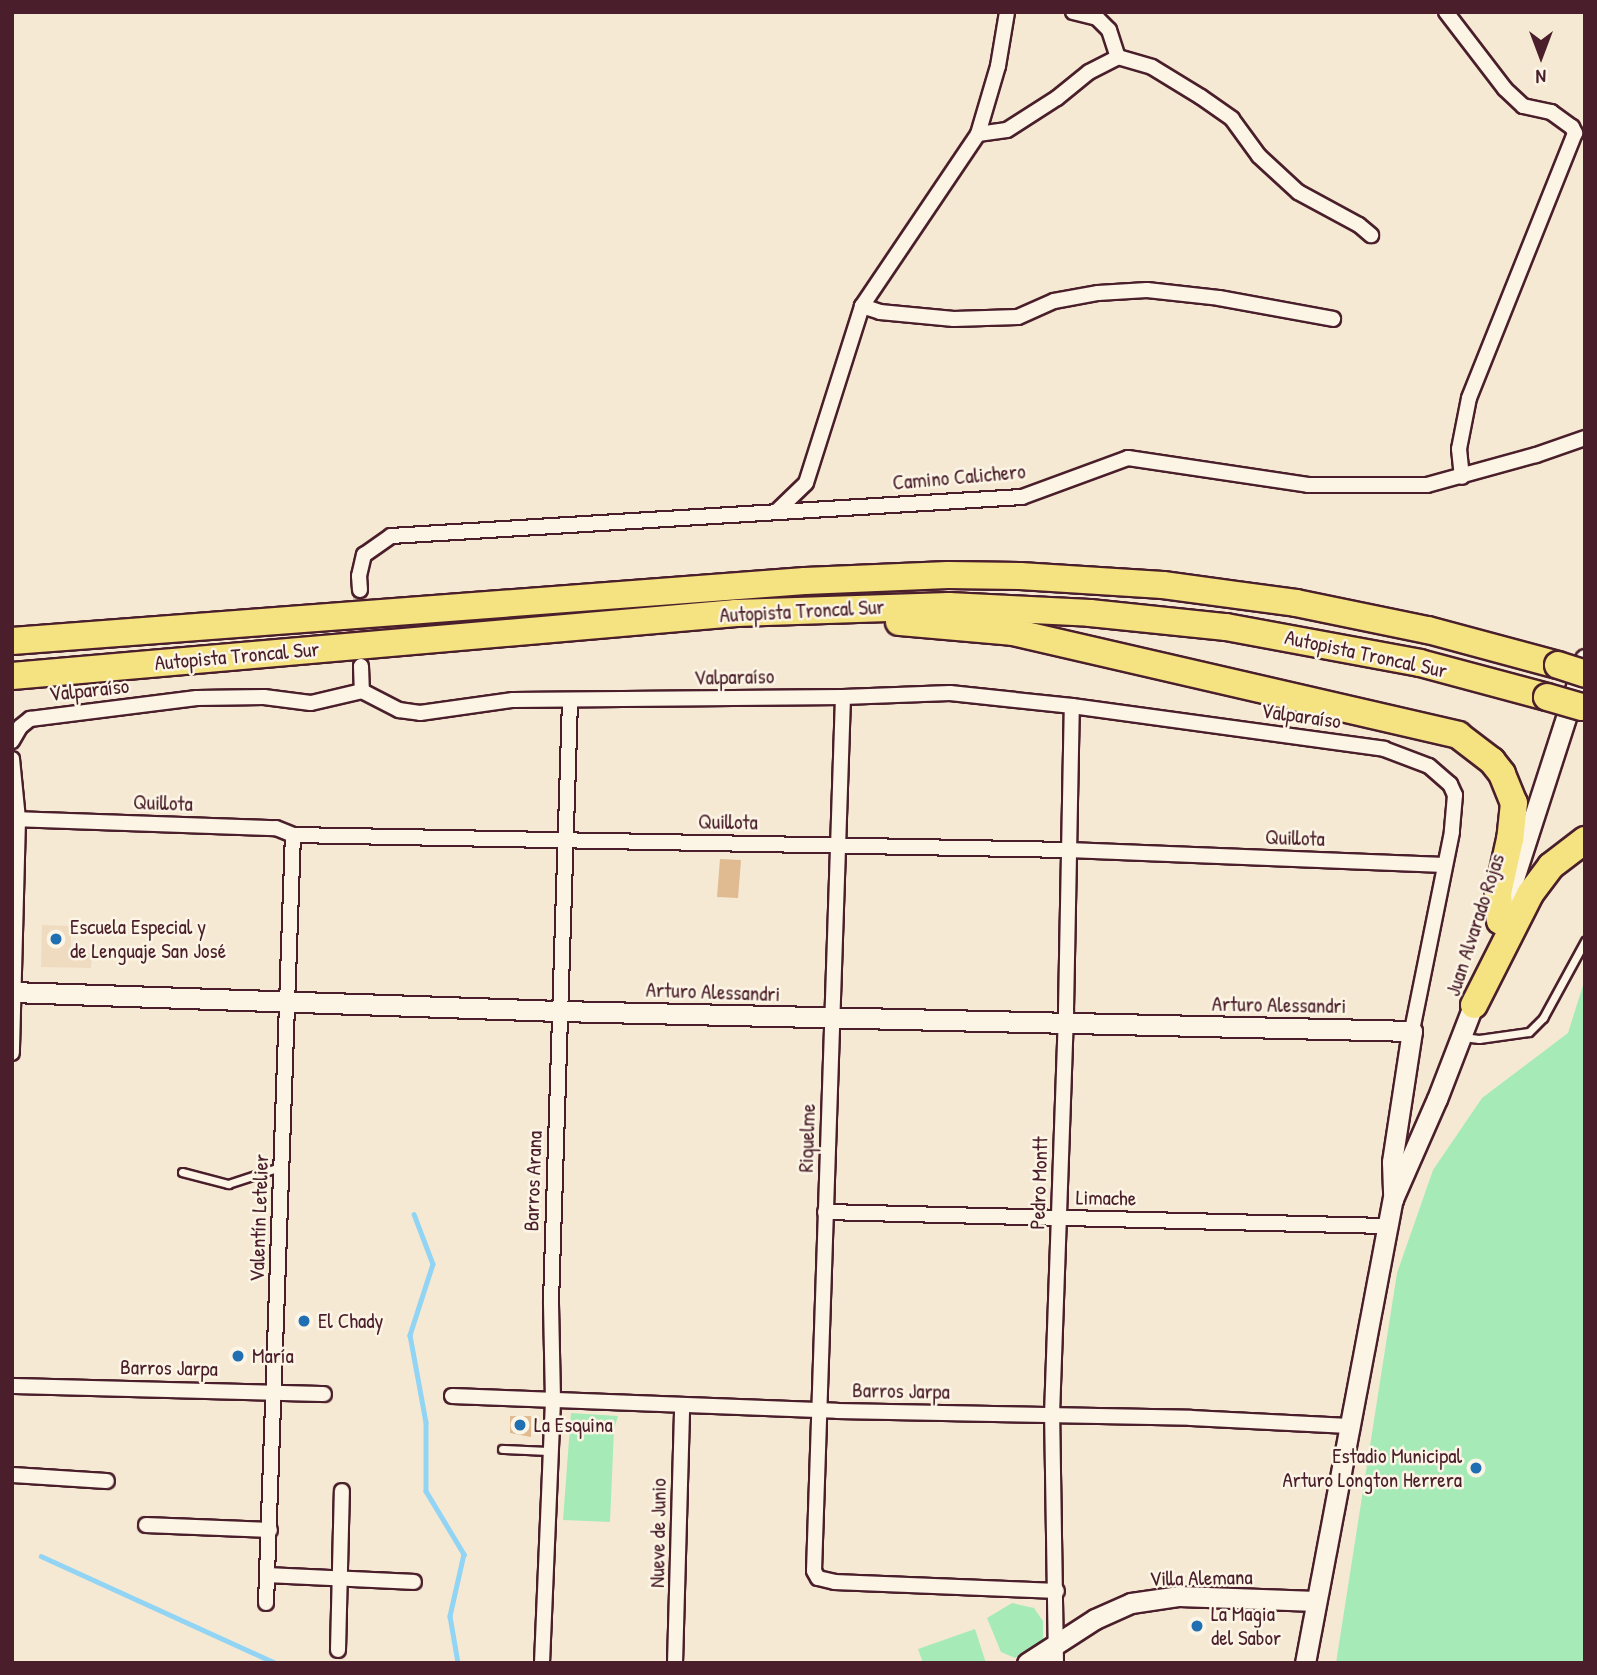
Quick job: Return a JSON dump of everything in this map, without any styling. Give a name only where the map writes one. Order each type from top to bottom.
[{"type":"highway","name":"Autopista Troncal Sur","points":[[12,641],[805,581],[1008,576],[1163,586],[1296,603],[1428,630],[1585,674]]},
{"type":"highway","name":"Autopista Troncal Sur","points":[[12,676],[666,619],[878,606],[1090,612],[1226,627],[1420,663],[1583,707]]},
{"type":"highway","points":[[666,619],[909,622],[1013,632],[1451,733],[1470,742],[1492,761],[1505,781],[1514,803],[1510,839],[1498,893],[1500,921]]},
{"type":"highway","points":[[1474,1005],[1530,894],[1551,866],[1585,840]]},
{"type":"main road","name":"Juan Alvarado Rojas","points":[[1306,1663],[1393,1199],[1474,1005],[1585,659]]},
{"type":"main road","name":"Arturo Alessandri","points":[[13,992],[559,1011],[1412,1031]]},
{"type":"main road","name":"Juan Alvarado Rojas","points":[[1393,1199],[1392,1162],[1412,1031]]},
{"type":"main road","name":"Villa Alemana","points":[[1027,1663],[1056,1654],[1103,1615],[1131,1603],[1179,1596],[1316,1601]]},
{"type":"street","points":[[777,511],[806,483],[862,306],[978,134],[998,66],[1007,12]]},
{"type":"street","points":[[1073,12],[1097,18],[1109,30],[1118,57]]},
{"type":"street","points":[[1446,12],[1506,89],[1523,106],[1551,112],[1572,127],[1575,133],[1469,398],[1458,449],[1462,477]]},
{"type":"street","points":[[978,134],[1006,130],[1058,98],[1089,72],[1118,57],[1152,67],[1201,97],[1232,119],[1259,156],[1298,192],[1359,225],[1371,235]]},
{"type":"street","points":[[862,306],[880,312],[954,319],[1018,317],[1054,301],[1098,293],[1147,290],[1219,298],[1333,319]]},
{"type":"street","name":"Camino Calichero","points":[[360,590],[359,576],[364,555],[391,536],[1022,497],[1128,458],[1308,485],[1427,485],[1462,477],[1585,438]]},
{"type":"street","points":[[362,666],[362,691]]},
{"type":"street","name":"Valparaíso","points":[[12,741],[20,727],[30,719],[197,698],[264,696],[311,703],[362,691],[399,709],[420,713],[513,701],[950,693],[1072,706],[1384,749],[1429,766],[1450,784],[1455,795]]},
{"type":"street","name":"Riquelme","points":[[843,697],[814,1571],[818,1578],[835,1582],[1057,1591]]},
{"type":"street","name":"Barros Arana","points":[[542,1663],[553,1400],[551,1302],[570,700]]},
{"type":"street","name":"Pedro Montt","points":[[1056,1654],[1052,1415],[1072,706]]},
{"type":"street","points":[[12,759],[15,819],[12,1053]]},
{"type":"street","name":"Juan Alvarado Rojas","points":[[1412,1031],[1452,832],[1455,795]]},
{"type":"street","name":"Quillota","points":[[15,819],[276,828],[293,835],[1069,850],[1444,865]]},
{"type":"street","name":"Valentín Letelier","points":[[266,1602],[293,835]]},
{"type":"street","name":"Limache","points":[[825,1212],[1387,1226]]},
{"type":"street","name":"Barros Jarpa","points":[[12,1385],[324,1394]]},
{"type":"street","name":"Barros Jarpa","points":[[452,1396],[1349,1426]]},
{"type":"street","name":"Nueve de Junio","points":[[675,1663],[682,1405]]},
{"type":"street","points":[[12,1475],[107,1481]]},
{"type":"street","points":[[338,1650],[342,1492]]},
{"type":"street","points":[[146,1525],[270,1530]]},
{"type":"street","points":[[268,1575],[414,1582]]},
{"type":"lane","points":[[1461,1037],[1479,1040],[1529,1032],[1543,1018],[1585,941]]},
{"type":"lane","points":[[182,1172],[228,1184],[281,1167]]},
{"type":"lane","points":[[502,1449],[551,1451]]},
{"type":"shaded area","name":"Escuela Especial y de Lenguaje San José","points":[[42,925],[71,926],[71,952],[92,953],[91,968],[41,967]]},
{"type":"green space","name":"Estadio Municipal Arturo Longton Herrera","points":[[1585,979],[1585,1663],[1336,1663],[1397,1273],[1433,1170],[1482,1098],[1568,1033]]},
{"type":"green space","points":[[571,1413],[618,1416],[614,1429],[610,1522],[563,1520]]},
{"type":"green space","points":[[1012,1603],[1034,1608],[1043,1621],[1043,1640],[1015,1658],[1001,1652],[987,1618]]},
{"type":"green space","points":[[975,1629],[986,1663],[923,1663],[918,1649]]},
{"type":"building","points":[[720,859],[741,860],[738,898],[717,897]]},
{"type":"building","name":"La Esquina","points":[[510,1416],[531,1416],[531,1437],[510,1433]]},
{"type":"waterway","points":[[414,1214],[433,1264],[410,1335],[426,1422],[426,1491],[464,1554],[450,1616],[458,1663]]},
{"type":"waterway","points":[[41,1556],[276,1663]]},
{"type":"tunnel","points":[[360,590],[361,652]]},
{"type":"place","name":"Escuela Especial y de Lenguaje San José","points":[[56,939]]},
{"type":"place","name":"El Chady","points":[[304,1321]]},
{"type":"place","name":"María","points":[[238,1356]]},
{"type":"place","name":"La Esquina","points":[[520,1425]]},
{"type":"place","name":"Estadio Municipal Arturo Longton Herrera","points":[[1476,1468]]},
{"type":"place","name":"La Magia del Sabor","points":[[1197,1626]]}]
